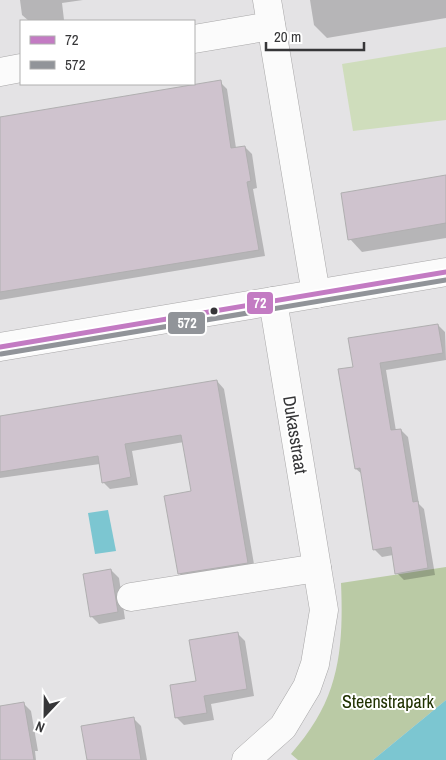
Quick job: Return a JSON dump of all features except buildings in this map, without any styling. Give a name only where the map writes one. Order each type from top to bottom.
[{"type":"street","points":[[195,39],[269,13],[316,294]]},
{"type":"street","points":[[0,72],[20,68]]},
{"type":"street","points":[[0,347],[446,272]]},
{"type":"street","name":"Dukasstraat","points":[[246,760],[283,727],[307,687],[319,646],[324,610],[273,301]]},
{"type":"street","points":[[131,597],[317,568]]},
{"type":"green space","points":[[446,47],[446,120],[353,131],[342,64]]},
{"type":"green space","name":"Steenstrapark","points":[[446,567],[446,700],[373,760],[298,760],[291,754],[310,729],[325,704],[336,671],[341,636],[341,583]]},
{"type":"water","points":[[108,510],[116,551],[95,554],[88,513]]},
{"type":"water","points":[[446,700],[446,760],[373,760]]},
{"type":"transit line","name":"72","points":[[0,347],[446,272]]},
{"type":"transit line","name":"572","points":[[1,354],[446,280]]}]
